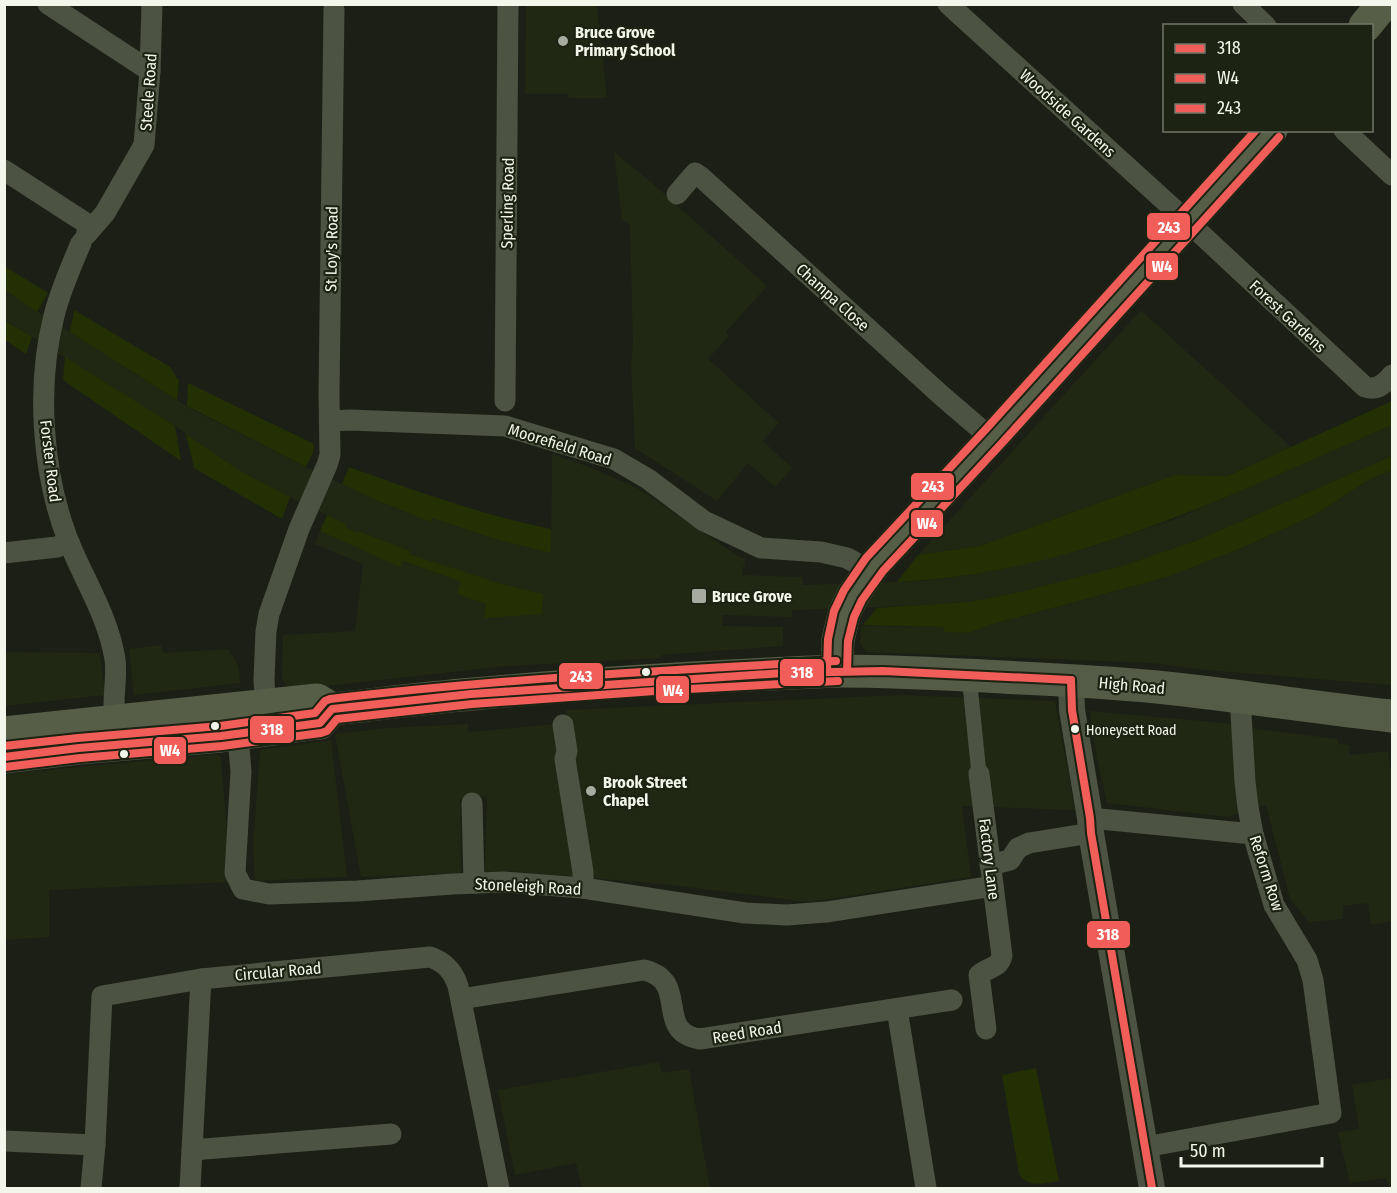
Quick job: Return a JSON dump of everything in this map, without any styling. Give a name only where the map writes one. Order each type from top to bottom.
[{"type":"highway","points":[[1367,24],[1383,4]]},
{"type":"highway","points":[[837,671],[838,640],[844,614],[853,595],[886,551],[1269,132]]},
{"type":"highway","name":"High Road","points":[[4,733],[116,733],[252,719],[317,700],[332,709],[471,694],[837,671]]},
{"type":"highway","name":"High Road","points":[[4,757],[116,733]]},
{"type":"main road","name":"High Road","points":[[837,671],[1071,680],[1164,688],[1392,716]]},
{"type":"street","points":[[48,4],[150,71]]},
{"type":"street","name":"Steele Road","points":[[86,235],[105,213],[144,145],[152,4]]},
{"type":"street","name":"Sperling Road","points":[[505,401],[508,4]]},
{"type":"street","name":"Woodside Gardens","points":[[948,4],[1188,222]]},
{"type":"street","points":[[1243,4],[1264,24]]},
{"type":"street","name":"St Loy's Road","points":[[252,719],[264,679],[269,614],[299,530],[330,454],[334,9]]},
{"type":"street","points":[[1346,132],[1392,175]]},
{"type":"street","points":[[4,170],[86,235]]},
{"type":"street","name":"Champa Close","points":[[677,194],[695,173],[701,177],[991,438]]},
{"type":"street","name":"Forest Gardens","points":[[1188,222],[1365,387],[1381,385],[1392,375]]},
{"type":"street","name":"Forster Road","points":[[86,235],[60,296],[46,350],[44,371],[46,433],[57,511],[99,607],[115,658],[116,733]]},
{"type":"street","name":"Moorefield Road","points":[[330,422],[350,420],[505,426],[614,459],[648,479],[704,521],[761,548],[821,552],[847,558],[870,571]]},
{"type":"street","points":[[4,553],[47,549],[69,542]]},
{"type":"street","name":"Factory Lane","points":[[969,675],[1002,956],[1001,962],[979,975],[986,1029]]},
{"type":"street","points":[[1071,680],[1072,710],[1152,1188]]},
{"type":"street","name":"Reform Row","points":[[1145,1147],[1331,1113],[1310,969],[1274,905],[1253,834],[1245,782],[1240,697]]},
{"type":"street","name":"Stoneleigh Road","points":[[252,719],[241,772],[235,873],[243,889],[269,894],[504,882],[584,888],[745,912],[780,915],[826,912],[993,886]]},
{"type":"street","points":[[563,725],[567,752],[565,759],[584,888]]},
{"type":"street","points":[[472,803],[474,883]]},
{"type":"street","points":[[990,865],[1010,860],[1018,848],[1029,843],[1091,826],[1253,834]]},
{"type":"street","name":"Circular Road","points":[[95,1145],[102,996],[201,979],[430,957],[438,960],[450,970],[455,978],[461,999]]},
{"type":"street","name":"Reed Road","points":[[461,999],[644,970],[660,975],[665,981],[670,994],[675,1023],[679,1030],[686,1035],[700,1039],[952,1000]]},
{"type":"street","points":[[190,1188],[201,979]]},
{"type":"street","points":[[461,999],[499,1188]]},
{"type":"street","points":[[897,1009],[926,1188]]},
{"type":"street","points":[[192,1150],[391,1134]]},
{"type":"street","points":[[4,1141],[95,1145],[91,1188]]},
{"type":"shaded area","name":"Bruce Grove Primary School","points":[[526,5],[600,5],[597,6],[607,98],[569,98],[569,94],[525,94]]},
{"type":"shaded area","points":[[614,152],[767,286],[726,332],[729,336],[708,359],[779,423],[763,441],[792,468],[775,487],[748,463],[717,501],[635,448],[631,364],[633,342],[630,225],[622,220]]},
{"type":"shaded area","points":[[4,290],[191,409],[310,469],[405,512],[430,521],[431,518],[495,539],[551,553],[552,454],[592,468],[639,489],[745,559],[742,575],[802,577],[803,585],[923,581],[956,577],[1088,548],[1173,520],[1392,425],[1392,456],[1195,541],[1122,566],[1020,592],[968,602],[792,610],[792,617],[723,615],[722,626],[783,627],[783,646],[662,655],[660,658],[506,666],[291,690],[282,680],[283,635],[355,631],[363,564],[315,544],[320,531],[400,566],[402,561],[461,582],[486,604],[484,618],[543,594],[502,584],[409,554],[409,551],[344,527],[345,524],[237,469],[175,426],[5,320]]},
{"type":"shaded area","points":[[1141,310],[1291,447],[1227,476],[1175,475],[980,546],[918,555]]},
{"type":"shaded area","points":[[1392,470],[1392,685],[1205,670],[1151,663],[866,652],[860,643],[861,626],[944,627],[944,632],[969,633],[989,625],[1167,577],[1242,548],[1316,514],[1369,480]]},
{"type":"shaded area","points":[[161,645],[163,653],[228,649],[236,661],[240,683],[134,695],[129,649]]},
{"type":"shaded area","points":[[4,652],[100,653],[105,695],[5,706]]},
{"type":"shaded area","points":[[899,695],[1055,701],[1075,810],[962,806],[971,877],[810,902],[662,884],[508,871],[485,872],[487,797],[460,799],[461,873],[361,877],[335,734],[387,728],[468,724],[469,732],[567,723],[566,710]]},
{"type":"shaded area","points":[[1090,711],[1224,723],[1338,739],[1338,744],[1349,745],[1349,755],[1388,751],[1390,768],[1392,768],[1392,921],[1371,925],[1368,903],[1343,906],[1343,919],[1309,922],[1290,899],[1266,805],[1228,817],[1107,803],[1097,759]]},
{"type":"shaded area","points":[[331,740],[347,877],[255,881],[253,845],[260,750]]},
{"type":"shaded area","points":[[217,754],[221,758],[231,882],[49,890],[49,937],[5,940],[5,774]]},
{"type":"shaded area","points":[[659,1062],[662,1073],[689,1069],[710,1188],[582,1188],[576,1163],[515,1175],[498,1090]]},
{"type":"shaded area","points":[[1390,1078],[1392,1188],[1386,1178],[1350,1183],[1338,1132],[1359,1129],[1352,1085]]},
{"type":"green space","points":[[4,266],[48,293],[37,312],[5,290]]},
{"type":"green space","points":[[74,310],[170,367],[179,381],[177,400],[70,332]]},
{"type":"green space","points":[[4,320],[32,337],[26,354],[5,340]]},
{"type":"green space","points":[[65,357],[175,426],[181,461],[63,380]]},
{"type":"green space","points":[[188,383],[314,444],[306,467],[187,406]]},
{"type":"green space","points":[[1392,401],[1392,425],[1272,478],[1151,526],[1090,547],[1027,564],[963,576],[897,582],[918,555],[980,546],[1175,475],[1227,476]]},
{"type":"green space","points":[[186,434],[237,469],[290,497],[282,519],[194,468]]},
{"type":"green space","points":[[1392,456],[1392,470],[1369,480],[1316,514],[1242,548],[1167,577],[989,625],[969,633],[944,632],[944,627],[863,625],[877,608],[968,602],[1020,592],[1122,566],[1195,541]]},
{"type":"green space","points":[[349,467],[474,510],[551,529],[551,553],[495,539],[432,518],[431,522],[376,500],[342,484]]},
{"type":"green space","points":[[327,515],[358,533],[359,531],[410,551],[409,554],[502,584],[543,594],[542,614],[484,618],[486,604],[457,594],[461,582],[403,561],[400,567],[320,531]]},
{"type":"green space","points":[[1036,1068],[1059,1181],[1042,1184],[1031,1183],[1022,1178],[1019,1173],[1002,1075]]},
{"type":"transit line","name":"243","points":[[827,671],[828,639],[834,611],[844,590],[866,558],[986,429],[1254,132]]},
{"type":"transit line","name":"W4","points":[[847,671],[848,641],[854,617],[862,600],[883,571],[1279,137]]},
{"type":"transit line","name":"243","points":[[4,746],[220,726],[315,713],[325,701],[330,699],[393,692],[583,676],[836,661]]},
{"type":"transit line","name":"318","points":[[4,757],[221,736],[320,723],[332,709],[471,694],[784,673],[883,671],[1071,680]]},
{"type":"transit line","name":"318","points":[[1071,680],[1072,710],[1091,833],[1152,1188]]},
{"type":"transit line","name":"W4","points":[[5,767],[222,746],[321,733],[327,731],[337,719],[472,704],[838,681]]},
{"type":"place","name":"Bruce Grove Primary School","points":[[563,41]]},
{"type":"place","name":"Bruce Grove","points":[[699,596]]},
{"type":"place","name":"Honeysett Road","points":[[1075,729]]},
{"type":"place","name":"Brook Street Chapel","points":[[591,791]]}]
